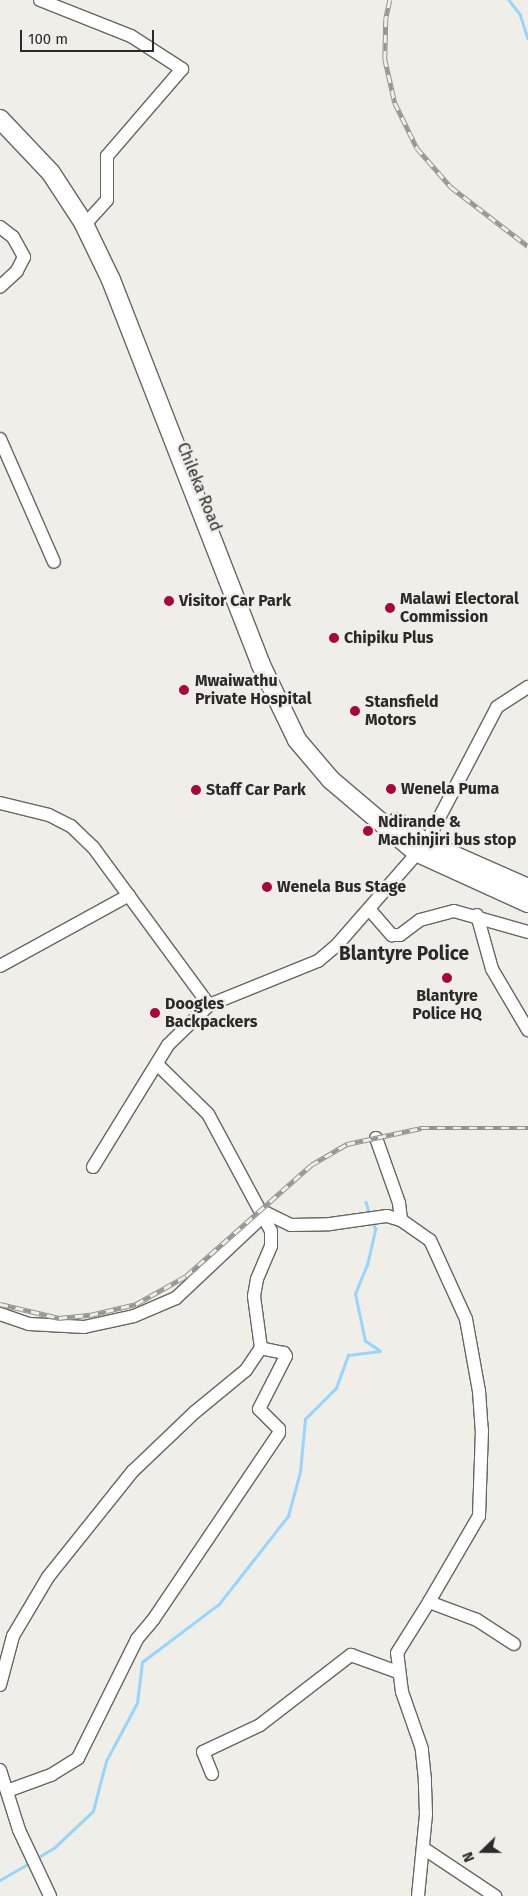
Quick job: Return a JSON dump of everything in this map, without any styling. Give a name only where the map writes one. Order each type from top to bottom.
[{"type":"highway","name":"Chileka Road","points":[[0,106],[46,157],[90,218],[119,281],[248,613],[294,720],[338,778],[421,848]]},
{"type":"highway","points":[[0,119],[51,173],[83,222],[111,280],[260,663],[297,740],[331,780],[421,848],[528,903]]},
{"type":"highway","points":[[421,848],[528,888]]},
{"type":"street","points":[[40,0],[131,36],[182,69],[107,156],[107,200],[90,218]]},
{"type":"street","points":[[0,227],[13,237],[24,257],[17,271],[0,287]]},
{"type":"street","points":[[0,439],[54,562]]},
{"type":"street","points":[[93,1167],[158,1065],[168,1045],[209,1005],[318,961],[369,909],[421,848],[497,707],[528,687]]},
{"type":"street","points":[[0,803],[49,814],[71,826],[93,847],[209,1005]]},
{"type":"street","points":[[0,966],[129,895]]},
{"type":"street","points":[[369,909],[392,936],[400,935],[420,920],[454,911],[477,915],[528,932]]},
{"type":"street","points":[[477,915],[492,969],[528,1030]]},
{"type":"street","points":[[0,1685],[14,1636],[48,1577],[133,1471],[195,1412],[246,1370],[260,1348],[254,1296],[272,1238],[261,1213],[208,1114],[158,1065]]},
{"type":"street","points":[[376,1138],[399,1203],[400,1220]]},
{"type":"street","points":[[261,1213],[291,1225],[330,1224],[387,1216],[400,1220],[430,1240],[466,1319],[479,1391],[482,1430],[479,1516],[397,1653],[398,1672],[422,1749],[426,1804],[418,1896]]},
{"type":"street","points":[[0,1314],[29,1324],[84,1327],[134,1316],[176,1298],[261,1213]]},
{"type":"street","points":[[4,1787],[51,1775],[78,1758],[137,1639],[153,1620],[279,1433],[279,1429],[259,1409],[286,1356],[284,1353],[260,1348]]},
{"type":"street","points":[[429,1602],[477,1620],[514,1644]]},
{"type":"street","points":[[212,1774],[203,1752],[260,1725],[351,1655],[398,1672]]},
{"type":"street","points":[[0,1770],[26,1850],[50,1896]]},
{"type":"street","points":[[423,1848],[495,1896]]},
{"type":"waterway","points":[[509,0],[520,14],[528,38]]},
{"type":"waterway","points":[[366,1202],[370,1215]]},
{"type":"waterway","points":[[37,1858],[55,1847],[93,1811],[106,1761],[137,1703],[142,1662],[219,1604],[288,1516],[300,1472],[305,1419],[336,1388],[348,1355],[380,1351],[365,1341],[355,1294],[367,1265],[375,1229],[373,1223]]},
{"type":"waterway","points":[[0,1880],[30,1863]]},
{"type":"railway","points":[[390,0],[386,19],[385,59],[395,103],[417,148],[451,187],[528,246]]},
{"type":"railway","points":[[0,1304],[59,1318],[90,1315],[136,1304],[186,1276],[311,1165],[347,1144],[421,1128],[528,1128]]},
{"type":"place","name":"Visitor Car Park","points":[[169,601]]},
{"type":"place","name":"Malawi Electoral Commission","points":[[390,608]]},
{"type":"place","name":"Chipiku Plus","points":[[334,638]]},
{"type":"place","name":"Mwaiwathu Private Hospital","points":[[184,690]]},
{"type":"place","name":"Stansfield Motors","points":[[355,711]]},
{"type":"place","name":"Wenela Puma","points":[[391,789]]},
{"type":"place","name":"Staff Car Park","points":[[196,790]]},
{"type":"place","name":"Ndirande & Machinjiri bus stop","points":[[368,831]]},
{"type":"place","name":"Wenela Bus Stage","points":[[267,887]]},
{"type":"place","name":"Blantyre Police HQ","points":[[447,978]]},
{"type":"place","name":"Doogles Backpackers","points":[[155,1013]]},
{"type":"district","name":"Blantyre Police","points":[[404,954]]}]
